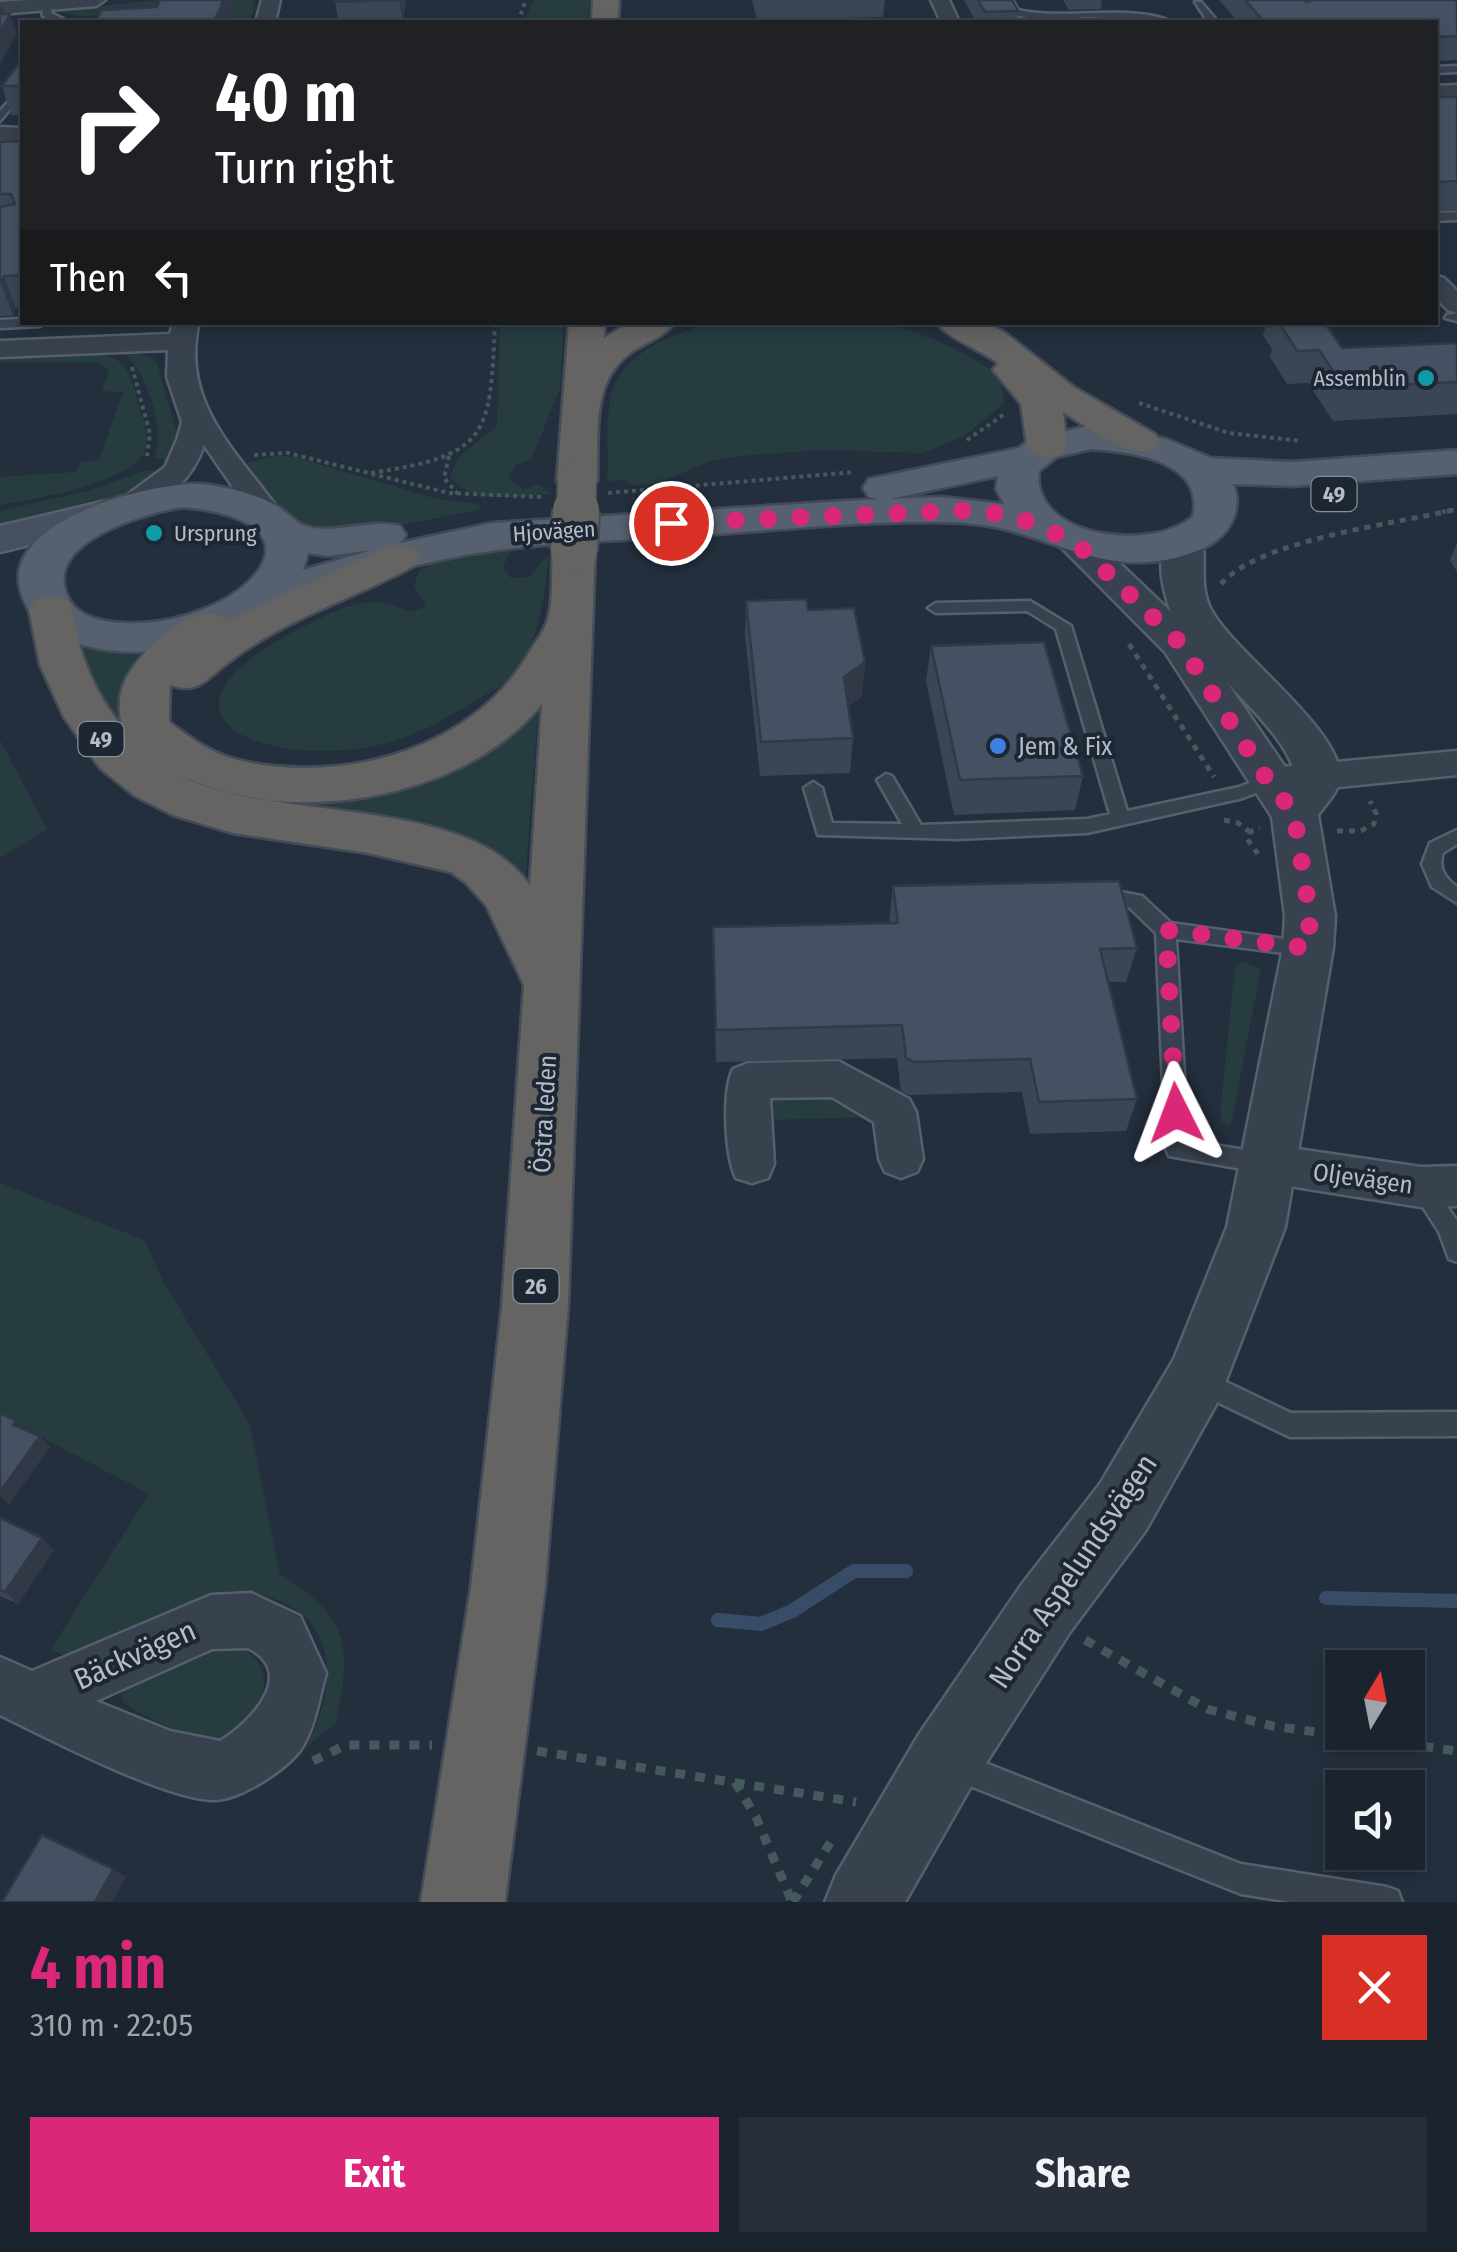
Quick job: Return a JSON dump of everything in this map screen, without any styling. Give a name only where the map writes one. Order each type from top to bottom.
[{"type":"highway","name":"Östra leden","points":[[463,1902],[508,1587],[535,1306],[588,325]]},
{"type":"highway","points":[[584,385],[613,348],[653,325]]},
{"type":"highway","points":[[929,325],[976,344],[1024,380],[1049,424],[1037,452]]},
{"type":"highway","points":[[960,325],[991,340],[1062,396],[1141,442]]},
{"type":"highway","points":[[194,762],[177,718],[176,696],[188,673],[212,652],[259,624],[400,557]]},
{"type":"highway","name":"49","points":[[47,600],[52,631],[81,706],[102,741],[125,768],[153,786],[217,812],[393,838],[446,851],[482,866],[515,905],[550,985]]},
{"type":"highway","points":[[228,617],[171,652],[148,678],[140,704],[146,729],[194,762],[229,776],[293,786],[363,780],[470,741],[510,710],[541,673],[570,620]]},
{"type":"main road","name":"49","points":[[1037,452],[1091,437],[1141,442],[1174,454],[1200,470],[1293,474],[1457,462]]},
{"type":"main road","name":"Hjovägen","points":[[276,526],[328,543],[514,516],[827,496],[1037,452]]},
{"type":"main road","points":[[1037,452],[1018,471],[1014,486],[1018,501],[1062,536]]},
{"type":"main road","points":[[1199,529],[1217,501],[1200,470]]},
{"type":"main road","name":"49","points":[[1062,536],[1133,551],[1199,529],[1334,494],[1457,483]]},
{"type":"main road","name":"49","points":[[47,600],[42,577],[56,549],[78,530],[118,509],[156,498],[208,496],[252,506],[276,526]]},
{"type":"main road","points":[[0,539],[118,509]]},
{"type":"main road","name":"Hjovägen","points":[[228,617],[352,566],[522,532],[926,509],[1003,514],[1062,536]]},
{"type":"main road","points":[[0,570],[47,600],[82,630],[129,639],[169,636],[228,617],[278,578],[287,549],[276,526]]},
{"type":"street","points":[[0,8],[96,0]]},
{"type":"street","points":[[1438,288],[1455,314]]},
{"type":"street","points":[[0,348],[37,331],[183,332],[182,378],[196,422],[213,438],[276,526]]},
{"type":"street","points":[[118,509],[175,476],[188,456],[196,422]]},
{"type":"street","name":"Norra Aspelundsvägen","points":[[863,1902],[944,1762],[1046,1608],[1123,1507],[1196,1380],[1256,1227],[1308,948],[1310,916],[1294,805],[1309,752],[1194,618],[1181,584],[1199,529]]},
{"type":"street","name":"Norra Aspelundsvägen","points":[[1062,536],[1180,643],[1294,805]]},
{"type":"street","points":[[1294,805],[1457,763]]},
{"type":"street","points":[[752,1164],[748,1081],[838,1079],[894,1112],[901,1159]]},
{"type":"street","name":"Oljevägen","points":[[1270,1164],[1439,1187]]},
{"type":"lane","points":[[1007,0],[1015,12],[1028,16],[1090,14],[1148,20]]},
{"type":"lane","points":[[1080,0],[1090,14]]},
{"type":"lane","points":[[46,4],[46,14],[60,20]]},
{"type":"lane","points":[[1198,4],[1211,20]]},
{"type":"lane","points":[[0,118],[20,92]]},
{"type":"lane","points":[[0,324],[37,331]]},
{"type":"lane","points":[[936,608],[1030,606],[1063,626],[1120,817]]},
{"type":"lane","points":[[886,780],[915,831]]},
{"type":"lane","points":[[814,788],[825,830],[1087,826],[1224,796],[1294,805]]},
{"type":"lane","points":[[1457,837],[1444,840],[1432,850],[1428,862],[1435,878],[1457,896]]},
{"type":"lane","points":[[1096,894],[1135,901],[1166,930],[1308,948]]},
{"type":"lane","points":[[1166,930],[1178,1150],[1270,1164]]},
{"type":"lane","points":[[1439,1187],[1457,1252]]},
{"type":"lane","points":[[1196,1380],[1290,1425],[1457,1424]]},
{"type":"lane","points":[[944,1762],[1241,1879],[1387,1902]]},
{"type":"path","points":[[365,474],[450,456],[474,441],[490,418],[495,325]]},
{"type":"path","points":[[127,362],[135,371],[150,434],[150,450],[142,464]]},
{"type":"path","points":[[450,456],[444,478],[449,489],[464,498]]},
{"type":"path","points":[[1220,590],[1222,578],[1264,554],[1457,510]]},
{"type":"path","points":[[1128,642],[1201,752],[1238,823]]},
{"type":"path","points":[[1264,862],[1248,839],[1294,805],[1361,831],[1374,824],[1376,813],[1369,800]]},
{"type":"path","points":[[1046,1608],[1084,1639],[1207,1708],[1272,1726],[1457,1751]]},
{"type":"path","points":[[531,1750],[856,1802]]},
{"type":"path","points":[[735,1780],[756,1817],[793,1902]]},
{"type":"path","points":[[793,1902],[866,1790]]},
{"type":"green space","points":[[158,0],[252,0],[255,4],[251,20],[82,16],[53,11]]},
{"type":"green space","points":[[533,0],[590,0],[588,20],[525,20]]},
{"type":"green space","points":[[500,325],[564,325],[560,388],[532,458],[515,466],[509,478],[523,490],[539,484],[552,494],[483,496],[460,486],[450,476],[458,458],[497,426]]},
{"type":"green space","points":[[706,325],[889,325],[943,343],[999,375],[1005,403],[964,436],[923,453],[820,450],[751,455],[713,460],[657,484],[632,485],[621,479],[607,482],[608,421],[615,384],[635,358],[680,333]]},
{"type":"green space","points":[[127,351],[157,363],[178,438],[173,463],[155,457],[156,417],[147,388],[125,354]]},
{"type":"green space","points":[[102,354],[125,367],[131,379],[146,431],[144,453],[135,464],[100,481],[0,505],[0,477],[76,472],[81,462],[99,460],[123,392],[102,391],[109,371],[98,362],[0,363],[0,359]]},
{"type":"green space","points":[[276,456],[295,457],[437,499],[481,504],[479,510],[408,524],[331,529],[309,524],[289,516],[276,505],[243,464]]},
{"type":"green space","points":[[144,471],[167,471],[108,501],[0,531],[0,511],[87,491]]},
{"type":"green space","points":[[515,544],[503,566],[511,578],[529,577],[549,554],[532,643],[511,679],[455,713],[399,740],[345,750],[303,750],[265,744],[236,732],[220,714],[222,690],[246,662],[297,630],[352,605],[380,603],[409,612],[426,607],[414,585],[420,570],[461,553]]},
{"type":"green space","points":[[72,639],[157,646],[127,732],[196,790],[296,806],[348,802],[418,784],[539,699],[525,885],[194,792],[114,735]]},
{"type":"green space","points":[[0,740],[47,829],[0,858]]},
{"type":"green space","points":[[1242,962],[1261,968],[1231,1125],[1222,1123],[1220,1114],[1235,967]]},
{"type":"green space","points":[[772,1087],[843,1089],[885,1117],[759,1120]]},
{"type":"green space","points":[[0,1183],[144,1240],[163,1281],[250,1425],[280,1574],[321,1605],[333,1620],[344,1653],[336,1723],[306,1747],[326,1686],[324,1647],[302,1614],[275,1599],[245,1592],[222,1592],[66,1657],[51,1649],[149,1494],[0,1415]]},
{"type":"green space","points":[[236,1646],[252,1655],[261,1669],[264,1685],[253,1717],[241,1730],[225,1738],[208,1740],[189,1735],[123,1702],[122,1695],[130,1681],[216,1648]]},
{"type":"building","points":[[160,0],[223,0],[214,20],[97,20],[101,10],[157,7]]},
{"type":"building","points":[[335,0],[400,0],[335,2]]},
{"type":"building","points":[[978,0],[1012,0],[1018,11],[985,12]]},
{"type":"building","points":[[1245,0],[1457,0],[1457,36],[1438,37],[1438,20],[1262,20]]},
{"type":"building","points":[[0,14],[10,14],[0,31]]},
{"type":"building","points":[[20,62],[20,86],[2,86]]},
{"type":"building","points":[[1438,97],[1457,97],[1457,181],[1438,182]]},
{"type":"building","points":[[20,141],[20,275],[4,276],[0,283],[0,207],[15,204],[11,194],[0,194],[0,142]]},
{"type":"building","points":[[1281,325],[1326,325],[1342,348],[1457,343],[1457,382],[1344,387],[1319,350],[1297,351]]},
{"type":"building","points":[[806,599],[808,610],[854,608],[865,662],[844,677],[853,738],[761,742],[746,601]]},
{"type":"building","name":"Jem & Fix","points":[[1044,642],[1083,776],[960,780],[931,646]]},
{"type":"building","points":[[1119,881],[1137,948],[1100,949],[1137,1099],[1039,1102],[1030,1059],[914,1062],[906,1058],[902,1025],[716,1030],[713,927],[898,923],[893,886]]},
{"type":"building","points":[[0,1413],[16,1421],[13,1425],[40,1436],[0,1492]]},
{"type":"building","points":[[0,1518],[42,1538],[5,1592],[0,1590]]},
{"type":"building","points":[[42,1835],[113,1869],[95,1902],[2,1902]]},
{"type":"waterway","points":[[718,1620],[761,1624],[792,1611],[854,1571],[906,1571]]},
{"type":"waterway","points":[[1326,1598],[1457,1601]]},
{"type":"place","name":"Assemblin","points":[[1426,378]]},
{"type":"place","name":"Ursprung","points":[[154,533]]},
{"type":"place","name":"Jem & Fix","points":[[998,746]]},
{"type":"route","points":[[671,523],[926,509],[975,510],[1016,517],[1075,542],[1180,643],[1238,728],[1268,781],[1294,813],[1310,916],[1308,948],[1166,930],[1176,1113]]}]
